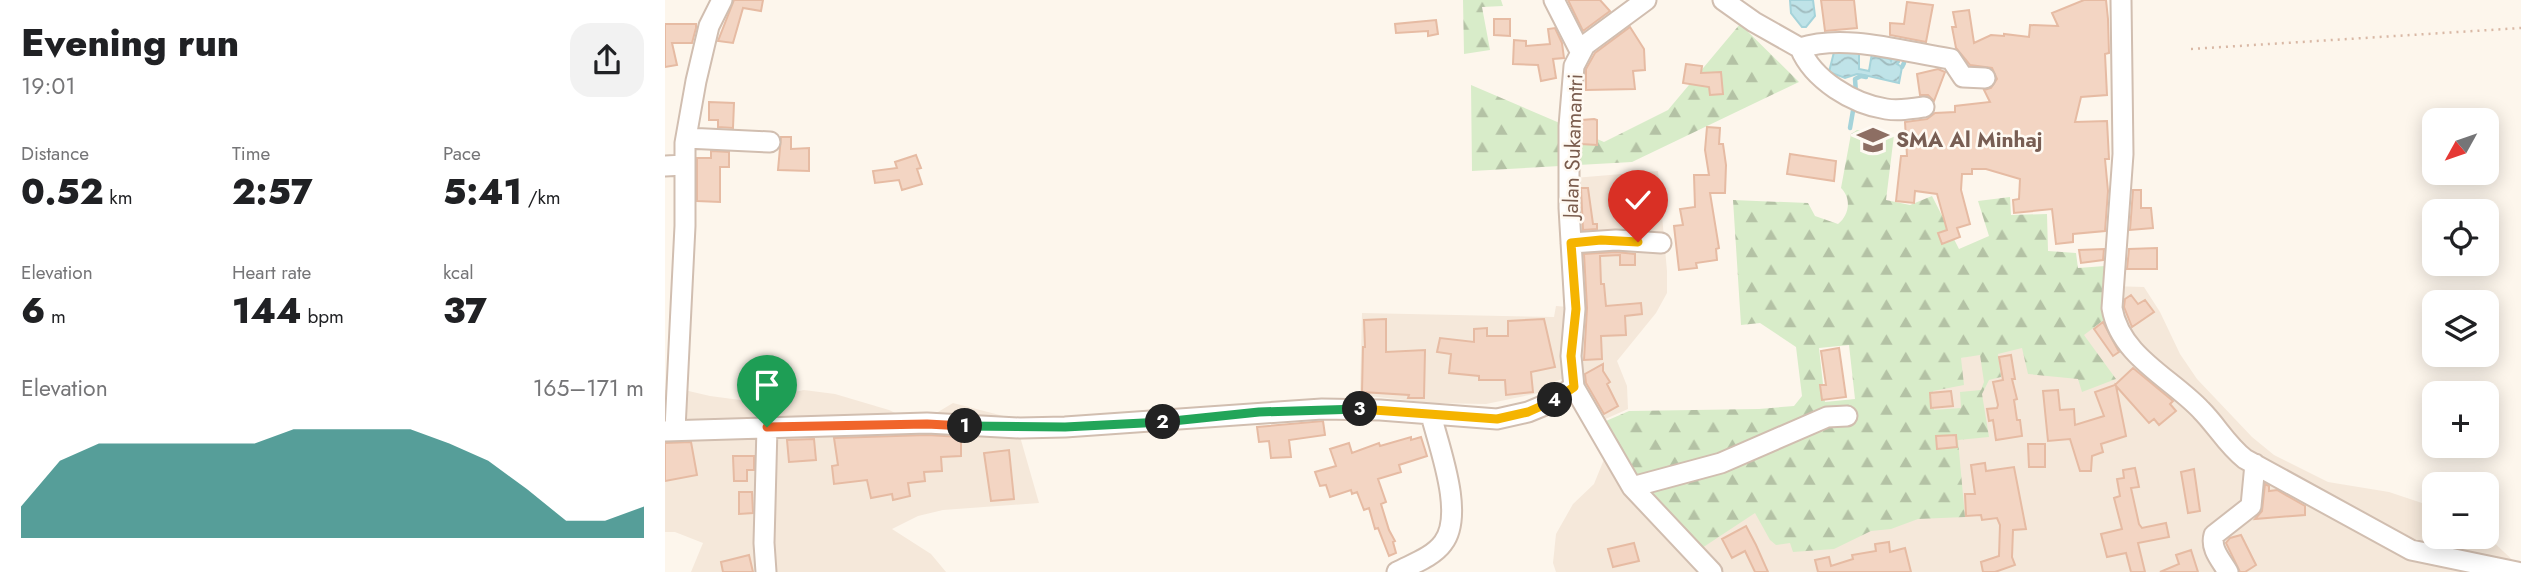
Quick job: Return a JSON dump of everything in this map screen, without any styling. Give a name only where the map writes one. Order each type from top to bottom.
[{"type":"street","points":[[722,0],[709,26],[686,138],[674,165],[685,226],[673,306],[670,430],[927,424],[1065,427],[1322,409],[1380,410],[1497,419],[1545,405],[1574,387]]},
{"type":"street","points":[[1554,0],[1580,51]]},
{"type":"street","name":"Jalan Sukamantri","points":[[1646,0],[1594,37],[1580,51],[1574,66],[1569,126],[1571,243],[1576,309],[1571,356],[1574,387],[1632,486],[1712,572]]},
{"type":"street","points":[[1723,0],[1754,22],[1800,48],[1813,68],[1854,99],[1883,108],[1902,110],[1924,107]]},
{"type":"street","points":[[2121,0],[2123,154],[2112,308],[2114,320],[2127,343],[2201,409],[2236,452],[2255,464],[2411,550],[2517,572]]},
{"type":"street","points":[[1800,48],[1818,43],[1849,42],[1951,60],[1963,77],[1985,78]]},
{"type":"street","points":[[686,138],[771,142]]},
{"type":"street","points":[[1571,243],[1616,240],[1661,243]]},
{"type":"street","points":[[1397,572],[1438,549],[1445,541],[1450,528],[1452,498],[1431,415]]},
{"type":"street","points":[[1632,486],[1721,463],[1826,417],[1847,416]]},
{"type":"street","points":[[767,427],[764,543],[767,572]]},
{"type":"street","points":[[2228,572],[2212,540],[2214,535],[2251,506],[2255,464]]},
{"type":"path","points":[[2191,49],[2521,28]]},
{"type":"shaded area","points":[[1658,171],[1667,293],[1656,313],[1617,361],[1627,386],[1628,409],[1603,420],[1576,374],[1551,383],[1539,393],[1486,404],[1431,403],[1360,395],[1362,313],[1554,317],[1556,306],[1568,307],[1562,179]]},
{"type":"shaded area","points":[[2110,286],[2144,287],[2160,312],[2180,354],[2197,379],[2252,437],[2274,455],[2328,482],[2389,492],[2422,503],[2422,549],[2499,547],[2521,568],[2521,572],[1556,572],[1553,563],[1556,534],[1573,504],[1594,484],[1609,447],[1679,461],[1894,426],[1961,358],[1980,354]]},
{"type":"shaded area","points":[[680,389],[740,400],[768,398],[804,390],[835,394],[889,410],[918,424],[953,403],[1015,419],[1039,503],[943,510],[918,516],[892,529],[931,554],[946,572],[691,572],[703,543],[675,532],[665,532],[665,390]]},
{"type":"green space","points":[[1463,0],[1501,0],[1503,6],[1482,7],[1490,50],[1464,54]]},
{"type":"green space","points":[[1740,24],[1799,82],[1632,162],[1472,171],[1471,85],[1604,142],[1668,110]]},
{"type":"green space","points":[[1857,130],[1894,135],[1886,200],[1910,205],[1932,196],[1959,249],[1989,236],[1978,201],[2010,197],[2011,215],[2047,214],[2048,251],[2076,253],[2078,268],[2105,266],[2105,319],[2084,335],[2116,379],[2082,392],[2078,379],[2028,374],[2022,348],[1998,354],[2001,377],[1989,380],[1982,394],[1989,437],[1958,440],[1965,517],[1918,519],[1891,529],[1871,531],[1834,549],[1793,552],[1790,543],[1776,545],[1770,540],[1755,513],[1702,548],[1649,495],[1606,421],[1629,411],[1794,406],[1802,396],[1796,347],[1760,323],[1741,325],[1733,200],[1808,203],[1815,216],[1838,224],[1848,207],[1847,197],[1841,188],[1851,134]],"holes":[[[1849,345],[1855,399],[1825,402],[1819,348]],[[1980,355],[1984,382],[1981,390],[1960,392],[1961,408],[1934,410],[1933,391],[1964,385],[1961,358]]]},
{"type":"water","points":[[1790,0],[1813,0],[1815,16],[1806,27],[1802,27],[1791,13]]},
{"type":"water","points":[[1859,47],[1859,69],[1869,71],[1872,53],[1891,61],[1892,58],[1899,58],[1897,64],[1902,67],[1899,83],[1857,74],[1845,78],[1829,72],[1834,52]]},
{"type":"building","points":[[734,0],[763,0],[761,11],[743,8],[733,43],[718,41]]},
{"type":"building","points":[[1568,0],[1600,0],[1610,11],[1583,31]]},
{"type":"building","points":[[1821,0],[1854,0],[1857,28],[1825,31]]},
{"type":"building","points":[[2084,0],[2106,0],[2108,19],[2109,53],[2105,54],[2107,95],[2081,97],[2075,122],[2107,121],[2109,159],[2105,159],[2108,191],[2105,231],[2073,234],[2073,242],[2056,244],[2052,209],[2014,213],[2013,200],[2019,199],[2020,179],[1986,169],[1972,169],[1972,174],[1962,174],[1961,190],[1970,224],[1957,228],[1960,237],[1942,244],[1938,233],[1947,230],[1937,194],[1915,191],[1914,203],[1896,201],[1901,156],[1907,156],[1905,122],[1927,119],[1935,113],[1955,112],[1955,106],[1990,102],[1984,90],[1991,88],[1997,79],[1992,68],[1970,65],[1956,48],[1952,27],[1956,27],[1953,12],[1969,10],[1974,43],[1991,35],[2029,37],[2030,25],[2058,26],[2052,13]]},
{"type":"building","points":[[1907,2],[1933,5],[1926,42],[1890,35],[1890,23],[1904,24]]},
{"type":"building","points":[[1494,19],[1510,19],[1510,36],[1494,35]]},
{"type":"building","points":[[1436,20],[1438,34],[1428,36],[1428,31],[1396,33],[1395,24]]},
{"type":"building","points":[[665,24],[696,24],[692,43],[672,43],[677,65],[665,67]]},
{"type":"building","points":[[1630,27],[1644,49],[1645,70],[1633,71],[1635,89],[1586,90],[1586,69],[1595,53]]},
{"type":"building","points":[[1555,28],[1562,43],[1564,58],[1553,59],[1556,78],[1541,81],[1538,65],[1513,64],[1514,40],[1526,41],[1526,46],[1550,44],[1548,29]]},
{"type":"building","points":[[1686,64],[1702,66],[1701,73],[1721,72],[1723,94],[1710,95],[1709,87],[1683,83]]},
{"type":"building","points":[[1938,69],[1945,72],[1934,101],[1928,95],[1920,95],[1917,74]]},
{"type":"building","points":[[709,102],[734,103],[733,128],[718,127],[718,120],[709,120]]},
{"type":"building","points":[[1582,120],[1597,120],[1597,145],[1581,144]]},
{"type":"building","points":[[1707,127],[1720,128],[1719,144],[1723,144],[1726,165],[1725,193],[1710,193],[1719,248],[1716,249],[1717,260],[1696,263],[1697,268],[1679,270],[1674,226],[1683,225],[1680,209],[1695,207],[1694,175],[1709,175],[1705,150]]},
{"type":"building","points":[[781,137],[791,137],[791,149],[809,148],[809,171],[778,170]]},
{"type":"building","points":[[711,151],[729,152],[729,167],[720,167],[720,202],[697,201],[697,158],[711,158]]},
{"type":"building","points":[[1790,154],[1836,161],[1834,181],[1787,174]]},
{"type":"building","points":[[916,155],[921,168],[917,169],[922,184],[902,190],[899,180],[875,183],[873,171],[897,168],[895,162]]},
{"type":"building","points":[[1637,187],[1639,214],[1624,215],[1622,188]]},
{"type":"building","points":[[1581,188],[1588,188],[1593,224],[1597,224],[1597,229],[1583,230]]},
{"type":"building","points":[[2133,190],[2141,190],[2141,208],[2151,208],[2153,228],[2130,230]]},
{"type":"building","points":[[2157,248],[2157,269],[2127,269],[2129,249]]},
{"type":"building","points":[[2104,249],[2103,260],[2081,263],[2079,250]]},
{"type":"building","points":[[1584,254],[1635,254],[1635,265],[1620,265],[1620,255],[1600,256],[1601,284],[1604,284],[1606,306],[1641,303],[1642,314],[1625,316],[1626,335],[1601,336],[1602,359],[1584,360],[1587,308]]},
{"type":"building","points":[[2131,295],[2138,304],[2145,300],[2154,312],[2132,327],[2124,307],[2125,299]]},
{"type":"building","points":[[1386,319],[1386,352],[1425,350],[1424,398],[1362,392],[1364,320]]},
{"type":"building","points":[[1544,319],[1555,367],[1531,372],[1533,392],[1506,395],[1505,380],[1479,380],[1479,376],[1449,373],[1451,354],[1437,352],[1440,338],[1474,342],[1474,329],[1487,328],[1487,336],[1508,336],[1508,321]]},
{"type":"building","points":[[2103,322],[2119,352],[2113,356],[2094,329]]},
{"type":"building","points":[[1839,348],[1846,397],[1822,400],[1820,385],[1826,385],[1821,351]]},
{"type":"building","points":[[2011,355],[2015,379],[2012,379],[2017,399],[2014,400],[2022,436],[1996,440],[1993,420],[1989,421],[1987,409],[1997,408],[1998,405],[1993,382],[2003,380],[1999,357]]},
{"type":"building","points":[[1603,364],[1603,371],[1610,382],[1607,384],[1618,406],[1604,414],[1586,383],[1585,374]]},
{"type":"building","points":[[2133,368],[2173,401],[2170,404],[2176,411],[2159,425],[2154,419],[2149,423],[2116,386],[2126,436],[2101,444],[2103,452],[2092,456],[2091,471],[2080,471],[2070,439],[2048,441],[2043,391],[2058,390],[2060,410],[2074,409],[2075,425],[2104,416],[2095,392],[2115,385]]},
{"type":"building","points":[[1951,391],[1953,406],[1931,408],[1930,393]]},
{"type":"building","points":[[1323,421],[1325,435],[1289,440],[1291,457],[1271,458],[1269,441],[1259,442],[1257,427]]},
{"type":"building","points":[[927,435],[961,437],[961,456],[941,457],[942,471],[924,472],[925,481],[908,483],[910,496],[893,500],[892,494],[871,498],[867,480],[834,484],[832,466],[838,465],[834,438]]},
{"type":"building","points":[[1956,435],[1957,447],[1937,449],[1936,436]]},
{"type":"building","points":[[1411,437],[1411,440],[1421,437],[1427,456],[1399,465],[1401,472],[1378,479],[1386,502],[1381,504],[1395,541],[1396,553],[1389,556],[1378,528],[1375,529],[1369,508],[1364,510],[1357,492],[1352,494],[1351,490],[1330,497],[1326,485],[1320,486],[1315,472],[1336,466],[1330,449],[1349,443],[1352,453],[1379,443],[1380,446]]},
{"type":"building","points":[[814,439],[816,460],[789,462],[787,440]]},
{"type":"building","points":[[691,442],[697,475],[665,481],[665,443]]},
{"type":"building","points":[[2028,444],[2045,444],[2045,467],[2029,467]]},
{"type":"building","points":[[1009,450],[1014,499],[991,501],[984,453]]},
{"type":"building","points":[[733,456],[754,456],[754,470],[747,470],[747,481],[734,481]]},
{"type":"building","points":[[1985,463],[1986,471],[2014,467],[2026,529],[2013,530],[2012,557],[2015,565],[1995,572],[1983,572],[1981,562],[1999,556],[2000,525],[1997,518],[1982,520],[1981,515],[1966,516],[1965,494],[1975,494],[1971,465]]},
{"type":"building","points":[[2135,468],[2139,487],[2131,488],[2139,524],[2142,528],[2166,523],[2169,537],[2138,543],[2145,572],[2131,572],[2126,553],[2107,557],[2101,534],[2122,529],[2114,498],[2120,496],[2117,479],[2124,478],[2123,470]]},
{"type":"building","points":[[2194,469],[2200,511],[2188,513],[2181,472]]},
{"type":"building","points":[[2265,484],[2269,486],[2269,491],[2277,490],[2305,506],[2305,515],[2255,519],[2262,511]]},
{"type":"building","points":[[739,492],[752,492],[753,513],[739,514]]},
{"type":"building","points":[[1746,526],[1768,572],[1755,572],[1745,551],[1732,558],[1722,539]]},
{"type":"building","points":[[2241,535],[2256,565],[2245,572],[2240,572],[2226,543],[2230,538]]},
{"type":"building","points":[[1889,542],[1890,552],[1905,548],[1911,572],[1818,572],[1815,560],[1829,557],[1831,566],[1853,559],[1852,555],[1876,551],[1875,544]]},
{"type":"building","points":[[1634,543],[1639,561],[1613,567],[1608,549]]},
{"type":"building","points":[[2191,550],[2198,572],[2160,572],[2179,564],[2176,555]]},
{"type":"building","points":[[749,555],[753,572],[723,572],[721,562]]},
{"type":"waterway","points":[[1902,67],[1904,63]]},
{"type":"waterway","points":[[1856,93],[1855,79],[1866,77]]},
{"type":"waterway","points":[[1850,128],[1854,105]]},
{"type":"place","name":"SMA Al Minhaj","points":[[1873,140]]},
{"type":"route","points":[[767,427],[860,424],[1065,427],[1322,409],[1380,410],[1497,419],[1514,416],[1545,405],[1574,387],[1571,356],[1576,309],[1571,243],[1601,240],[1638,242]]}]
